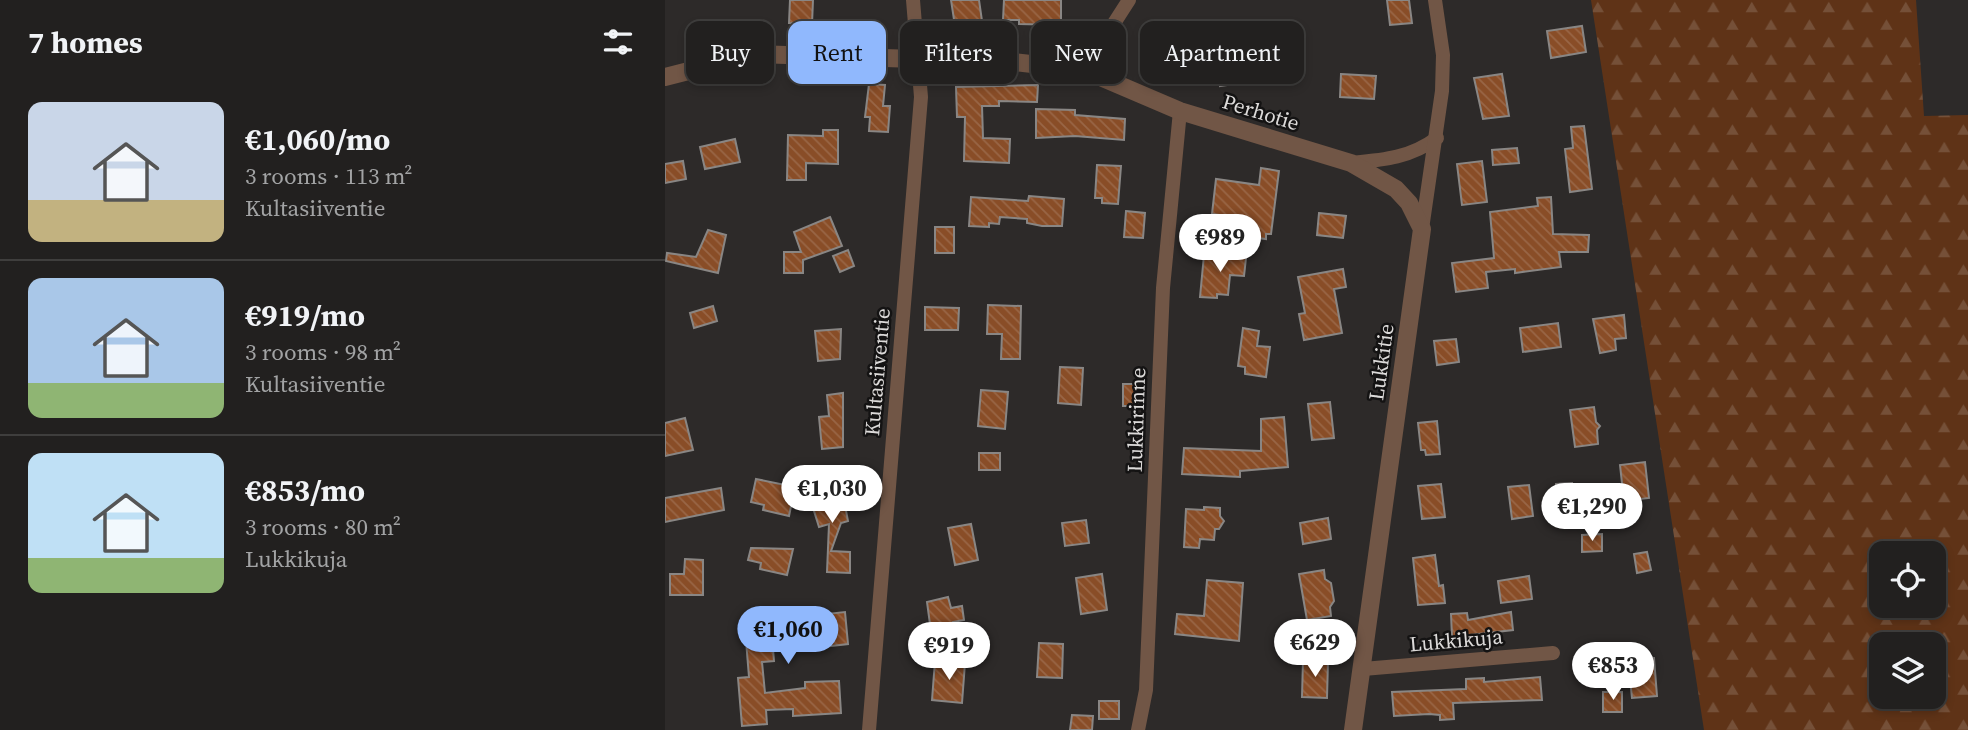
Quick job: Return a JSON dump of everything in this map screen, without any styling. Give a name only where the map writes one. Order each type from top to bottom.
[{"type":"street","name":"Kultasiiventie","points":[[913,0],[915,21]]},
{"type":"street","points":[[1116,21],[1129,0]]},
{"type":"street","name":"Lukkitie","points":[[1353,730],[1437,138],[1443,55],[1435,0]]},
{"type":"street","name":"Perhotie","points":[[665,76],[755,54],[900,58]]},
{"type":"street","name":"Kultasiiventie","points":[[869,730],[921,84]]},
{"type":"street","name":"Perhotie","points":[[1117,84],[1180,111],[1351,163],[1397,189],[1409,203],[1422,229]]},
{"type":"street","name":"Lukkirinne","points":[[1138,730],[1146,690],[1163,288],[1180,111]]},
{"type":"street","name":"Perhotie","points":[[1351,163],[1391,159],[1419,151],[1437,138]]},
{"type":"street","name":"Lukkikuja","points":[[1363,669],[1553,653]]},
{"type":"green space","points":[[1591,0],[1916,0],[1924,116],[1968,115],[1968,730],[1704,730]]},
{"type":"building","points":[[790,0],[813,0],[812,21],[789,21]]},
{"type":"building","points":[[951,0],[979,0],[982,21],[954,21]]},
{"type":"building","points":[[1004,0],[1061,0],[1061,21],[1031,21],[1031,24],[1019,24],[1019,20],[1003,20]]},
{"type":"building","points":[[1387,0],[1409,0],[1412,23],[1390,25]]},
{"type":"building","points":[[1582,26],[1586,52],[1551,58],[1547,31]]},
{"type":"building","points":[[1341,74],[1376,76],[1374,99],[1340,97]]},
{"type":"building","points":[[1502,74],[1509,116],[1483,119],[1474,78]]},
{"type":"building","points":[[869,84],[885,85],[883,106],[890,106],[888,132],[869,131],[870,117],[865,117]]},
{"type":"building","points":[[1038,85],[1037,102],[999,101],[999,106],[982,106],[983,138],[1010,139],[1009,163],[964,161],[965,117],[957,117],[956,87]]},
{"type":"building","points":[[1036,109],[1075,110],[1075,115],[1125,119],[1124,140],[1075,136],[1036,138]]},
{"type":"building","points":[[1584,126],[1592,189],[1570,192],[1565,149],[1573,148],[1571,127]]},
{"type":"building","points":[[823,130],[838,130],[838,164],[806,163],[806,180],[787,180],[788,135],[823,136]]},
{"type":"building","points":[[735,139],[740,162],[705,169],[700,147]]},
{"type":"building","points":[[1517,148],[1519,163],[1493,165],[1492,150]]},
{"type":"building","points":[[683,161],[686,179],[665,183],[665,164]]},
{"type":"building","points":[[1482,161],[1487,202],[1462,205],[1457,164]]},
{"type":"building","points":[[1097,165],[1121,166],[1118,204],[1102,203],[1102,198],[1095,198]]},
{"type":"building","points":[[1261,168],[1279,171],[1271,234],[1266,234],[1266,239],[1241,236],[1243,218],[1212,214],[1216,179],[1259,185]]},
{"type":"building","points":[[1029,196],[1064,199],[1062,226],[1042,226],[1027,223],[1027,219],[1000,217],[999,224],[989,223],[989,227],[969,226],[971,197],[1028,201]]},
{"type":"building","points":[[1551,197],[1553,234],[1589,235],[1588,252],[1559,252],[1561,267],[1515,273],[1515,269],[1486,272],[1488,288],[1456,292],[1452,263],[1494,258],[1490,212],[1538,206],[1537,198]]},
{"type":"building","points":[[1126,211],[1145,213],[1143,238],[1124,237]]},
{"type":"building","points":[[1319,213],[1346,216],[1343,238],[1317,235]]},
{"type":"building","points":[[830,217],[842,246],[803,260],[803,273],[784,273],[784,252],[801,252],[794,232]]},
{"type":"building","points":[[935,227],[954,227],[954,253],[935,253]]},
{"type":"building","points":[[708,230],[726,235],[718,273],[666,261],[667,253],[696,257]]},
{"type":"building","points":[[848,250],[854,266],[840,272],[833,256]]},
{"type":"building","points":[[1204,255],[1246,258],[1244,276],[1230,275],[1228,295],[1217,294],[1217,298],[1200,297]]},
{"type":"building","points":[[1343,269],[1346,287],[1334,289],[1342,333],[1304,340],[1299,314],[1305,313],[1298,277]]},
{"type":"building","points":[[988,305],[1021,306],[1020,359],[1001,359],[1002,334],[987,334]]},
{"type":"building","points":[[713,306],[717,321],[694,328],[690,313]]},
{"type":"building","points":[[925,307],[959,308],[958,330],[925,330]]},
{"type":"building","points":[[1624,315],[1626,338],[1615,339],[1616,350],[1600,353],[1593,319]]},
{"type":"building","points":[[1558,323],[1561,347],[1523,352],[1520,328]]},
{"type":"building","points":[[1243,328],[1259,331],[1257,346],[1270,347],[1266,377],[1245,374],[1245,367],[1238,366]]},
{"type":"building","points":[[841,329],[840,359],[818,361],[815,331]]},
{"type":"building","points":[[1456,339],[1459,362],[1437,365],[1434,341]]},
{"type":"building","points":[[1060,367],[1083,368],[1081,405],[1058,403]]},
{"type":"building","points":[[1123,384],[1139,384],[1139,406],[1123,406]]},
{"type":"building","points":[[981,390],[1008,392],[1005,429],[978,426]]},
{"type":"building","points":[[843,393],[843,447],[822,449],[819,417],[829,416],[827,395]]},
{"type":"building","points":[[1330,402],[1334,438],[1312,440],[1308,404]]},
{"type":"building","points":[[1594,407],[1596,422],[1600,426],[1597,430],[1598,444],[1575,447],[1570,410]]},
{"type":"building","points":[[1284,417],[1288,467],[1240,471],[1240,477],[1182,474],[1184,448],[1261,451],[1261,419]]},
{"type":"building","points":[[685,418],[693,450],[665,456],[665,423]]},
{"type":"building","points":[[1437,421],[1440,454],[1426,455],[1425,450],[1421,450],[1418,423]]},
{"type":"building","points":[[979,453],[1000,453],[1000,470],[979,470]]},
{"type":"building","points":[[1645,462],[1649,498],[1624,501],[1620,465]]},
{"type":"building","points":[[756,479],[795,487],[789,516],[763,510],[764,505],[751,502]]},
{"type":"building","points":[[1572,483],[1573,503],[1556,504],[1556,484]]},
{"type":"building","points":[[1441,484],[1445,517],[1422,519],[1418,486]]},
{"type":"building","points":[[841,485],[848,521],[841,523],[831,551],[850,552],[850,573],[827,572],[829,524],[819,527],[809,495]]},
{"type":"building","points":[[1529,485],[1533,516],[1512,519],[1508,487]]},
{"type":"building","points":[[721,488],[724,510],[665,522],[665,498]]},
{"type":"building","points":[[1204,507],[1220,508],[1220,516],[1224,521],[1219,529],[1215,529],[1214,540],[1200,539],[1199,548],[1184,547],[1186,509],[1204,510]]},
{"type":"building","points":[[1328,518],[1331,539],[1303,544],[1300,523]]},
{"type":"building","points":[[1086,520],[1089,543],[1065,546],[1062,523]]},
{"type":"building","points":[[971,524],[978,560],[955,565],[948,528]]},
{"type":"building","points":[[1602,534],[1602,551],[1582,552],[1582,535]]},
{"type":"building","points":[[751,548],[793,549],[787,575],[760,569],[761,563],[748,560]]},
{"type":"building","points":[[1647,552],[1651,570],[1637,573],[1634,554]]},
{"type":"building","points":[[1435,555],[1439,586],[1443,585],[1445,603],[1418,605],[1413,558]]},
{"type":"building","points":[[685,559],[703,560],[703,595],[670,595],[670,574],[684,574]]},
{"type":"building","points":[[1324,570],[1325,579],[1331,583],[1334,601],[1330,607],[1331,616],[1307,620],[1299,574]]},
{"type":"building","points":[[1102,574],[1107,610],[1081,614],[1076,578]]},
{"type":"building","points":[[1529,576],[1532,599],[1501,603],[1498,581]]},
{"type":"building","points":[[1207,580],[1243,583],[1239,641],[1175,634],[1177,614],[1204,616]]},
{"type":"building","points":[[948,597],[951,608],[962,606],[964,620],[953,622],[956,634],[932,639],[927,602]]},
{"type":"building","points":[[845,612],[848,644],[814,648],[813,642],[779,645],[779,648],[773,649],[774,661],[762,662],[765,693],[805,688],[805,682],[839,681],[841,713],[793,716],[793,709],[766,710],[767,724],[742,726],[738,678],[749,677],[744,616],[770,614],[771,620]]},
{"type":"building","points":[[1511,612],[1513,630],[1452,637],[1451,614],[1467,613],[1468,620]]},
{"type":"building","points":[[1039,643],[1063,644],[1062,678],[1037,677]]},
{"type":"building","points":[[1654,658],[1657,696],[1632,698],[1628,660]]},
{"type":"building","points":[[1303,660],[1328,661],[1327,698],[1302,697]]},
{"type":"building","points":[[935,661],[965,663],[962,703],[932,700]]},
{"type":"building","points":[[1540,677],[1542,700],[1453,703],[1454,719],[1440,720],[1440,715],[1429,714],[1394,716],[1392,692],[1466,689],[1466,679],[1484,678],[1484,682]]},
{"type":"building","points":[[1603,692],[1622,692],[1622,712],[1603,712]]},
{"type":"building","points":[[1099,701],[1119,701],[1119,719],[1099,719]]},
{"type":"building","points":[[1072,715],[1093,716],[1092,730],[1070,730]]}]
